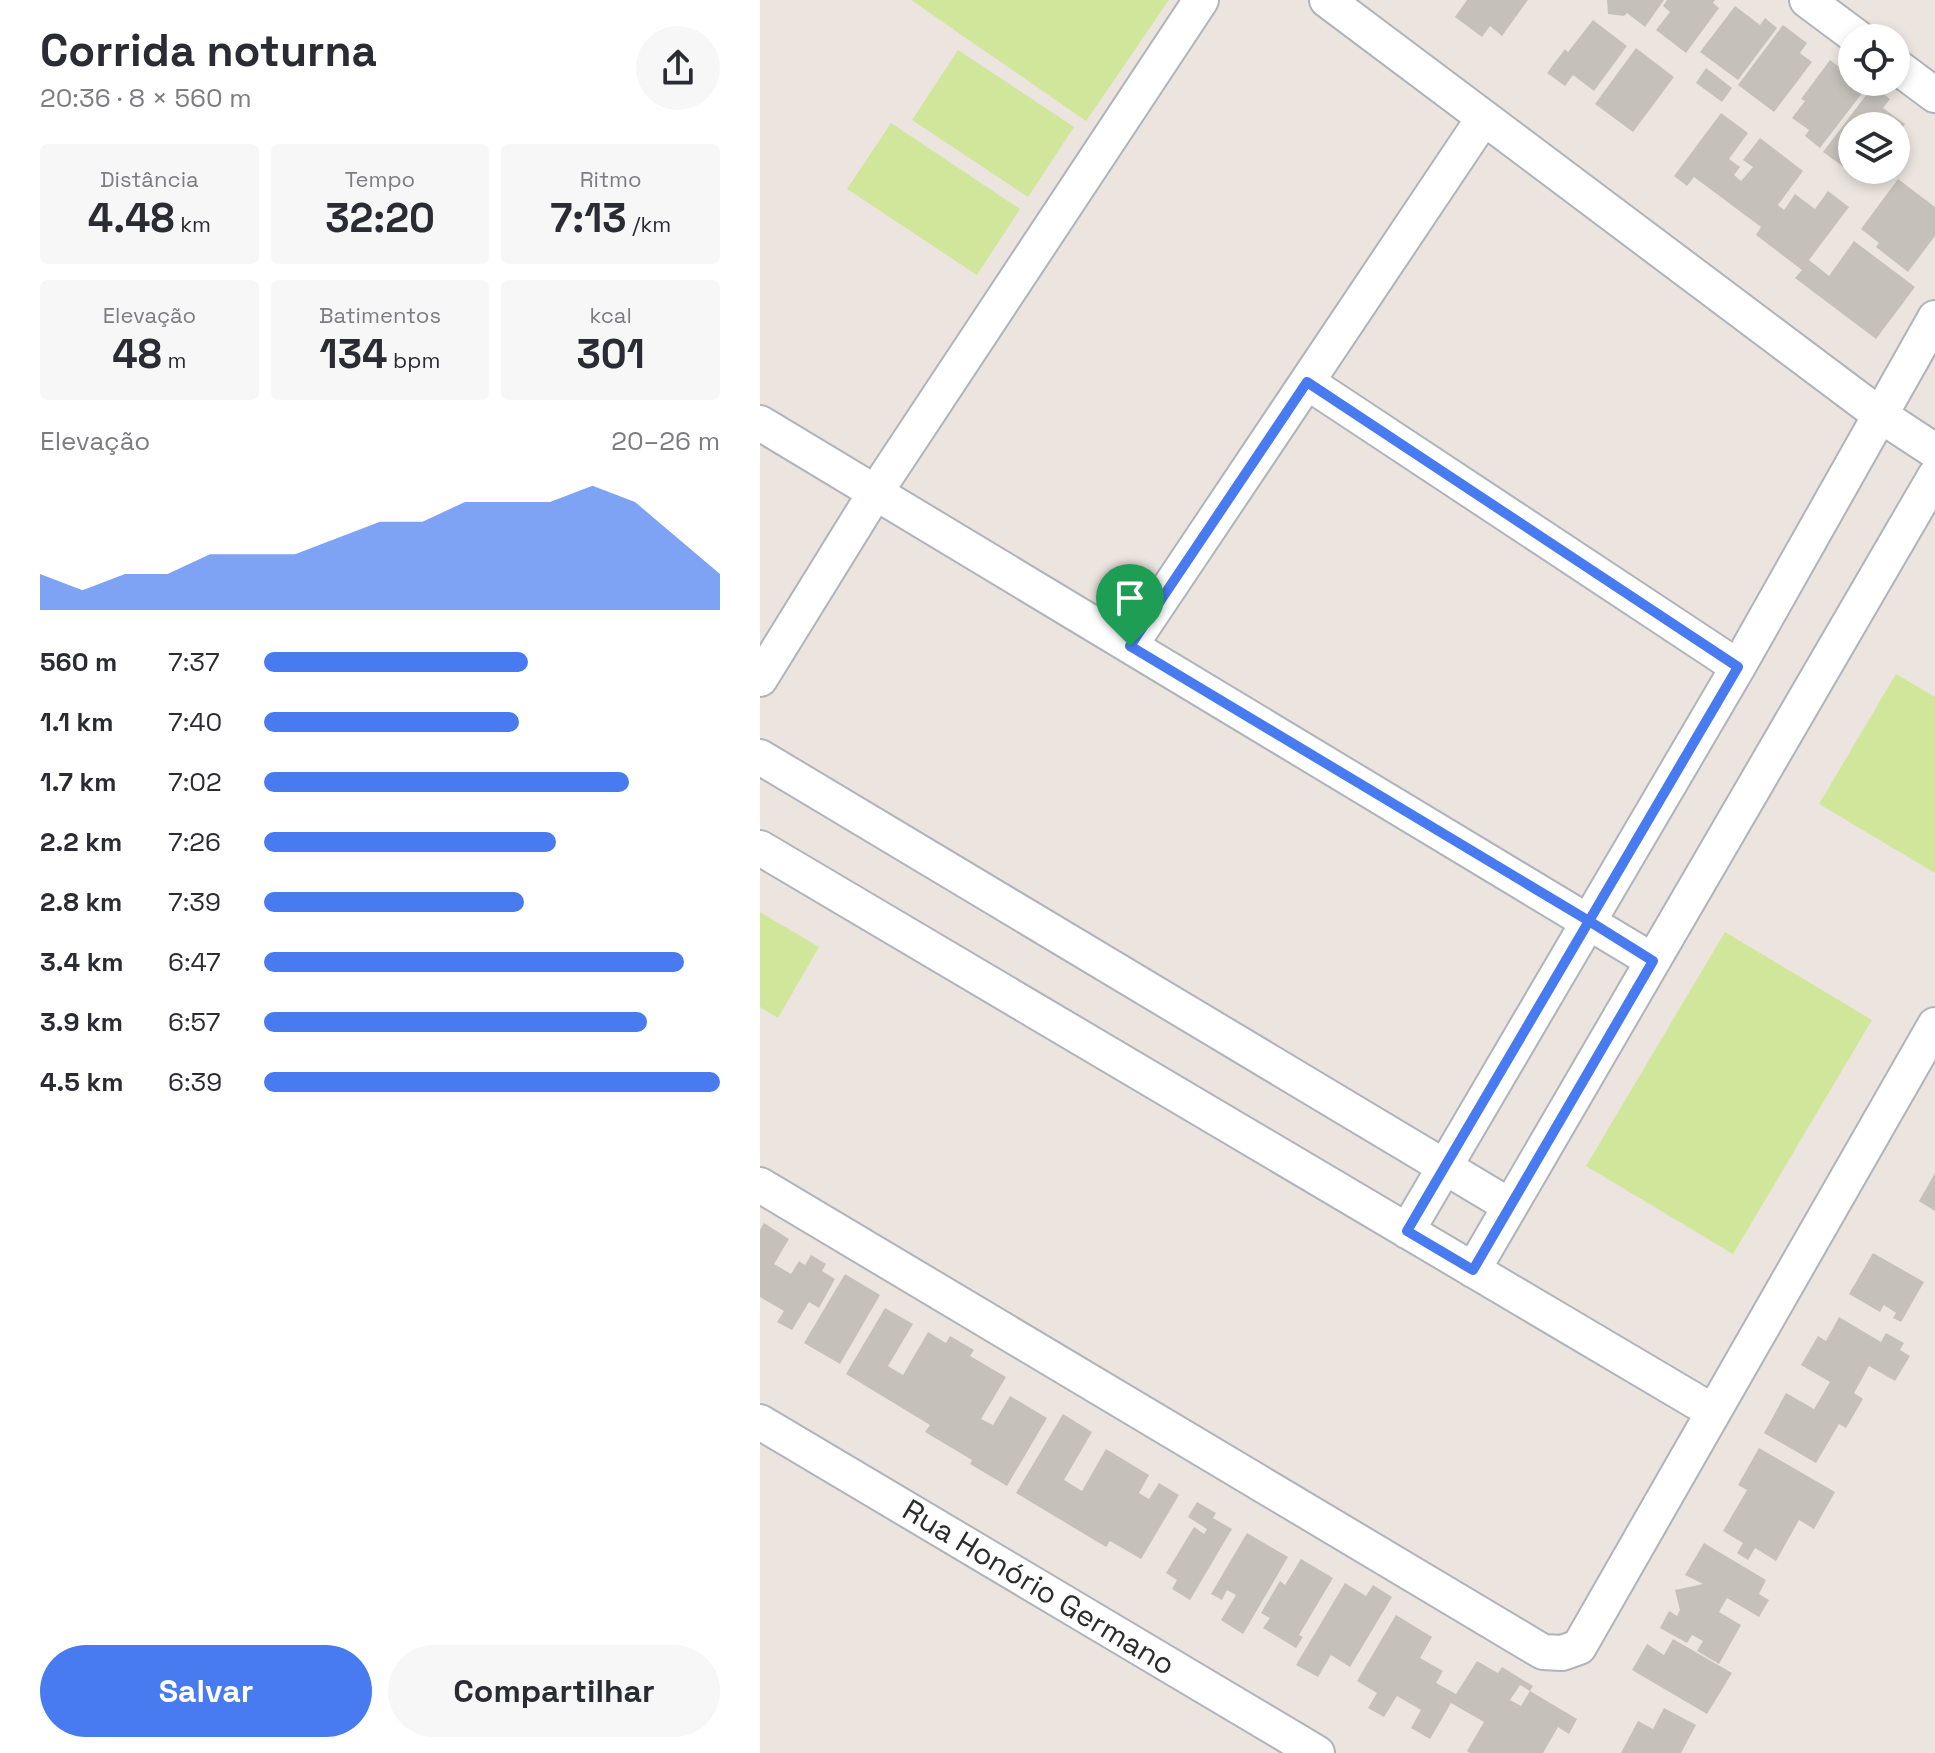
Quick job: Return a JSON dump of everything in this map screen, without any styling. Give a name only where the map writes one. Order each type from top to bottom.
[{"type":"street","points":[[760,679],[875,493],[1201,0]]},
{"type":"street","points":[[1327,0],[1880,415],[1935,451]]},
{"type":"street","points":[[1807,0],[1839,24]]},
{"type":"street","points":[[1910,76],[1935,95]]},
{"type":"street","points":[[1130,646],[1483,119]]},
{"type":"street","points":[[1407,1231],[1738,667],[1935,318]]},
{"type":"street","points":[[1307,382],[1738,667]]},
{"type":"street","points":[[760,423],[1653,961]]},
{"type":"street","points":[[1473,1270],[1935,476]]},
{"type":"street","points":[[760,757],[1510,1206]]},
{"type":"street","points":[[760,848],[1712,1411]]},
{"type":"street","points":[[760,1185],[1543,1652],[1562,1653],[1579,1647],[1935,1025]]},
{"type":"street","name":"Rua Honório Germano","points":[[760,1422],[1317,1753]]},
{"type":"green space","points":[[911,0],[1169,0],[1086,121]]},
{"type":"green space","points":[[958,50],[1074,127],[1028,197],[912,120]]},
{"type":"green space","points":[[891,123],[1020,209],[977,275],[847,189]]},
{"type":"green space","points":[[1896,674],[1935,697],[1935,873],[1819,804]]},
{"type":"green space","points":[[760,912],[819,947],[778,1018],[760,1007]]},
{"type":"green space","points":[[1725,932],[1872,1020],[1733,1254],[1586,1166]]},
{"type":"building","points":[[1467,0],[1528,0],[1502,36],[1490,26],[1482,37],[1455,17]]},
{"type":"building","points":[[1607,0],[1664,0],[1645,27],[1627,13],[1624,16],[1608,14]]},
{"type":"building","points":[[1667,0],[1715,0],[1713,3],[1719,8],[1686,53],[1656,30],[1670,12],[1663,6]]},
{"type":"building","points":[[1735,6],[1760,25],[1765,18],[1777,28],[1738,80],[1700,52]]},
{"type":"building","points":[[1593,20],[1627,46],[1594,91],[1573,75],[1565,86],[1547,73]]},
{"type":"building","points":[[1783,25],[1807,43],[1800,53],[1812,62],[1774,112],[1738,85]]},
{"type":"building","points":[[1636,48],[1674,77],[1633,132],[1595,104]]},
{"type":"building","points":[[1830,60],[1838,66],[1838,96],[1860,96],[1848,112],[1838,112],[1838,125],[1820,148],[1805,136],[1809,130],[1792,118],[1805,101],[1801,99]]},
{"type":"building","points":[[1706,68],[1732,88],[1722,102],[1696,83]]},
{"type":"building","points":[[1865,96],[1886,96],[1890,99],[1883,108],[1888,112],[1853,112]]},
{"type":"building","points":[[1721,113],[1748,133],[1729,159],[1740,167],[1734,175],[1741,181],[1753,167],[1743,160],[1760,138],[1803,171],[1778,205],[1784,210],[1795,194],[1815,209],[1828,191],[1849,207],[1809,260],[1829,276],[1854,241],[1915,287],[1876,339],[1795,278],[1802,270],[1756,235],[1761,227],[1694,177],[1687,186],[1674,176]]},
{"type":"building","points":[[1838,132],[1838,163],[1823,152]]},
{"type":"building","points":[[1894,184],[1905,184],[1935,207],[1935,236],[1908,272],[1876,247],[1879,243],[1861,229]]},
{"type":"building","points":[[1935,1173],[1935,1211],[1919,1201]]},
{"type":"building","points":[[764,1223],[789,1239],[774,1264],[791,1274],[799,1261],[805,1265],[811,1255],[826,1264],[822,1271],[835,1279],[819,1308],[809,1302],[792,1330],[777,1322],[784,1311],[760,1297],[760,1230]]},
{"type":"building","points":[[1873,1253],[1924,1282],[1901,1322],[1893,1318],[1896,1313],[1884,1305],[1880,1312],[1849,1294]]},
{"type":"building","points":[[845,1274],[880,1295],[840,1364],[804,1343]]},
{"type":"building","points":[[885,1308],[913,1324],[888,1366],[903,1375],[928,1332],[946,1343],[950,1336],[974,1350],[970,1356],[1006,1377],[981,1419],[993,1425],[1010,1396],[1047,1418],[1007,1486],[970,1464],[972,1460],[925,1432],[930,1425],[846,1374]]},
{"type":"building","points":[[1839,1317],[1881,1342],[1886,1333],[1904,1343],[1900,1350],[1910,1356],[1895,1381],[1869,1366],[1854,1393],[1863,1399],[1846,1428],[1839,1424],[1816,1463],[1764,1433],[1786,1393],[1814,1409],[1830,1382],[1801,1365],[1818,1336],[1826,1341]]},
{"type":"building","points":[[1063,1414],[1092,1432],[1064,1480],[1082,1491],[1106,1449],[1149,1475],[1139,1493],[1149,1499],[1159,1483],[1179,1495],[1141,1559],[1110,1541],[1106,1547],[1016,1493]]},
{"type":"building","points":[[1759,1448],[1835,1492],[1814,1529],[1799,1520],[1776,1561],[1755,1548],[1748,1560],[1737,1553],[1743,1543],[1723,1531],[1747,1490],[1738,1485]]},
{"type":"building","points":[[1197,1502],[1216,1513],[1213,1518],[1232,1529],[1190,1600],[1172,1589],[1177,1580],[1166,1573],[1194,1527],[1204,1534],[1207,1529],[1188,1517]]},
{"type":"building","points":[[1247,1533],[1288,1557],[1243,1634],[1221,1620],[1236,1595],[1227,1590],[1222,1600],[1211,1594]]},
{"type":"building","points":[[1704,1543],[1766,1580],[1759,1594],[1769,1600],[1759,1617],[1727,1598],[1719,1612],[1741,1625],[1719,1664],[1697,1651],[1703,1641],[1692,1635],[1687,1643],[1660,1628],[1669,1611],[1677,1616],[1680,1610],[1675,1590],[1703,1584],[1685,1575]]},
{"type":"building","points":[[1301,1559],[1333,1578],[1299,1635],[1303,1637],[1296,1648],[1263,1628],[1270,1618],[1261,1613],[1280,1581],[1285,1585]]},
{"type":"building","points":[[1345,1583],[1366,1596],[1373,1585],[1392,1597],[1350,1667],[1331,1655],[1318,1677],[1296,1665]]},
{"type":"building","points":[[1396,1615],[1432,1637],[1420,1658],[1443,1671],[1436,1683],[1456,1694],[1477,1661],[1498,1673],[1502,1667],[1533,1686],[1530,1691],[1577,1719],[1569,1734],[1558,1727],[1543,1753],[1470,1753],[1467,1751],[1484,1722],[1451,1703],[1430,1739],[1411,1728],[1421,1710],[1397,1696],[1384,1717],[1368,1708],[1377,1693],[1357,1681]],"holes":[[[1520,1685],[1530,1691],[1521,1706],[1510,1700]]]},
{"type":"building","points":[[1673,1639],[1732,1673],[1707,1714],[1632,1670],[1647,1644],[1664,1655]]},
{"type":"building","points":[[1664,1708],[1696,1725],[1681,1753],[1621,1753],[1638,1721],[1653,1729]]},
{"type":"route","points":[[1130,646],[1307,382],[1738,667],[1589,921],[1653,961],[1473,1270],[1407,1231],[1589,921],[1130,646]]}]
